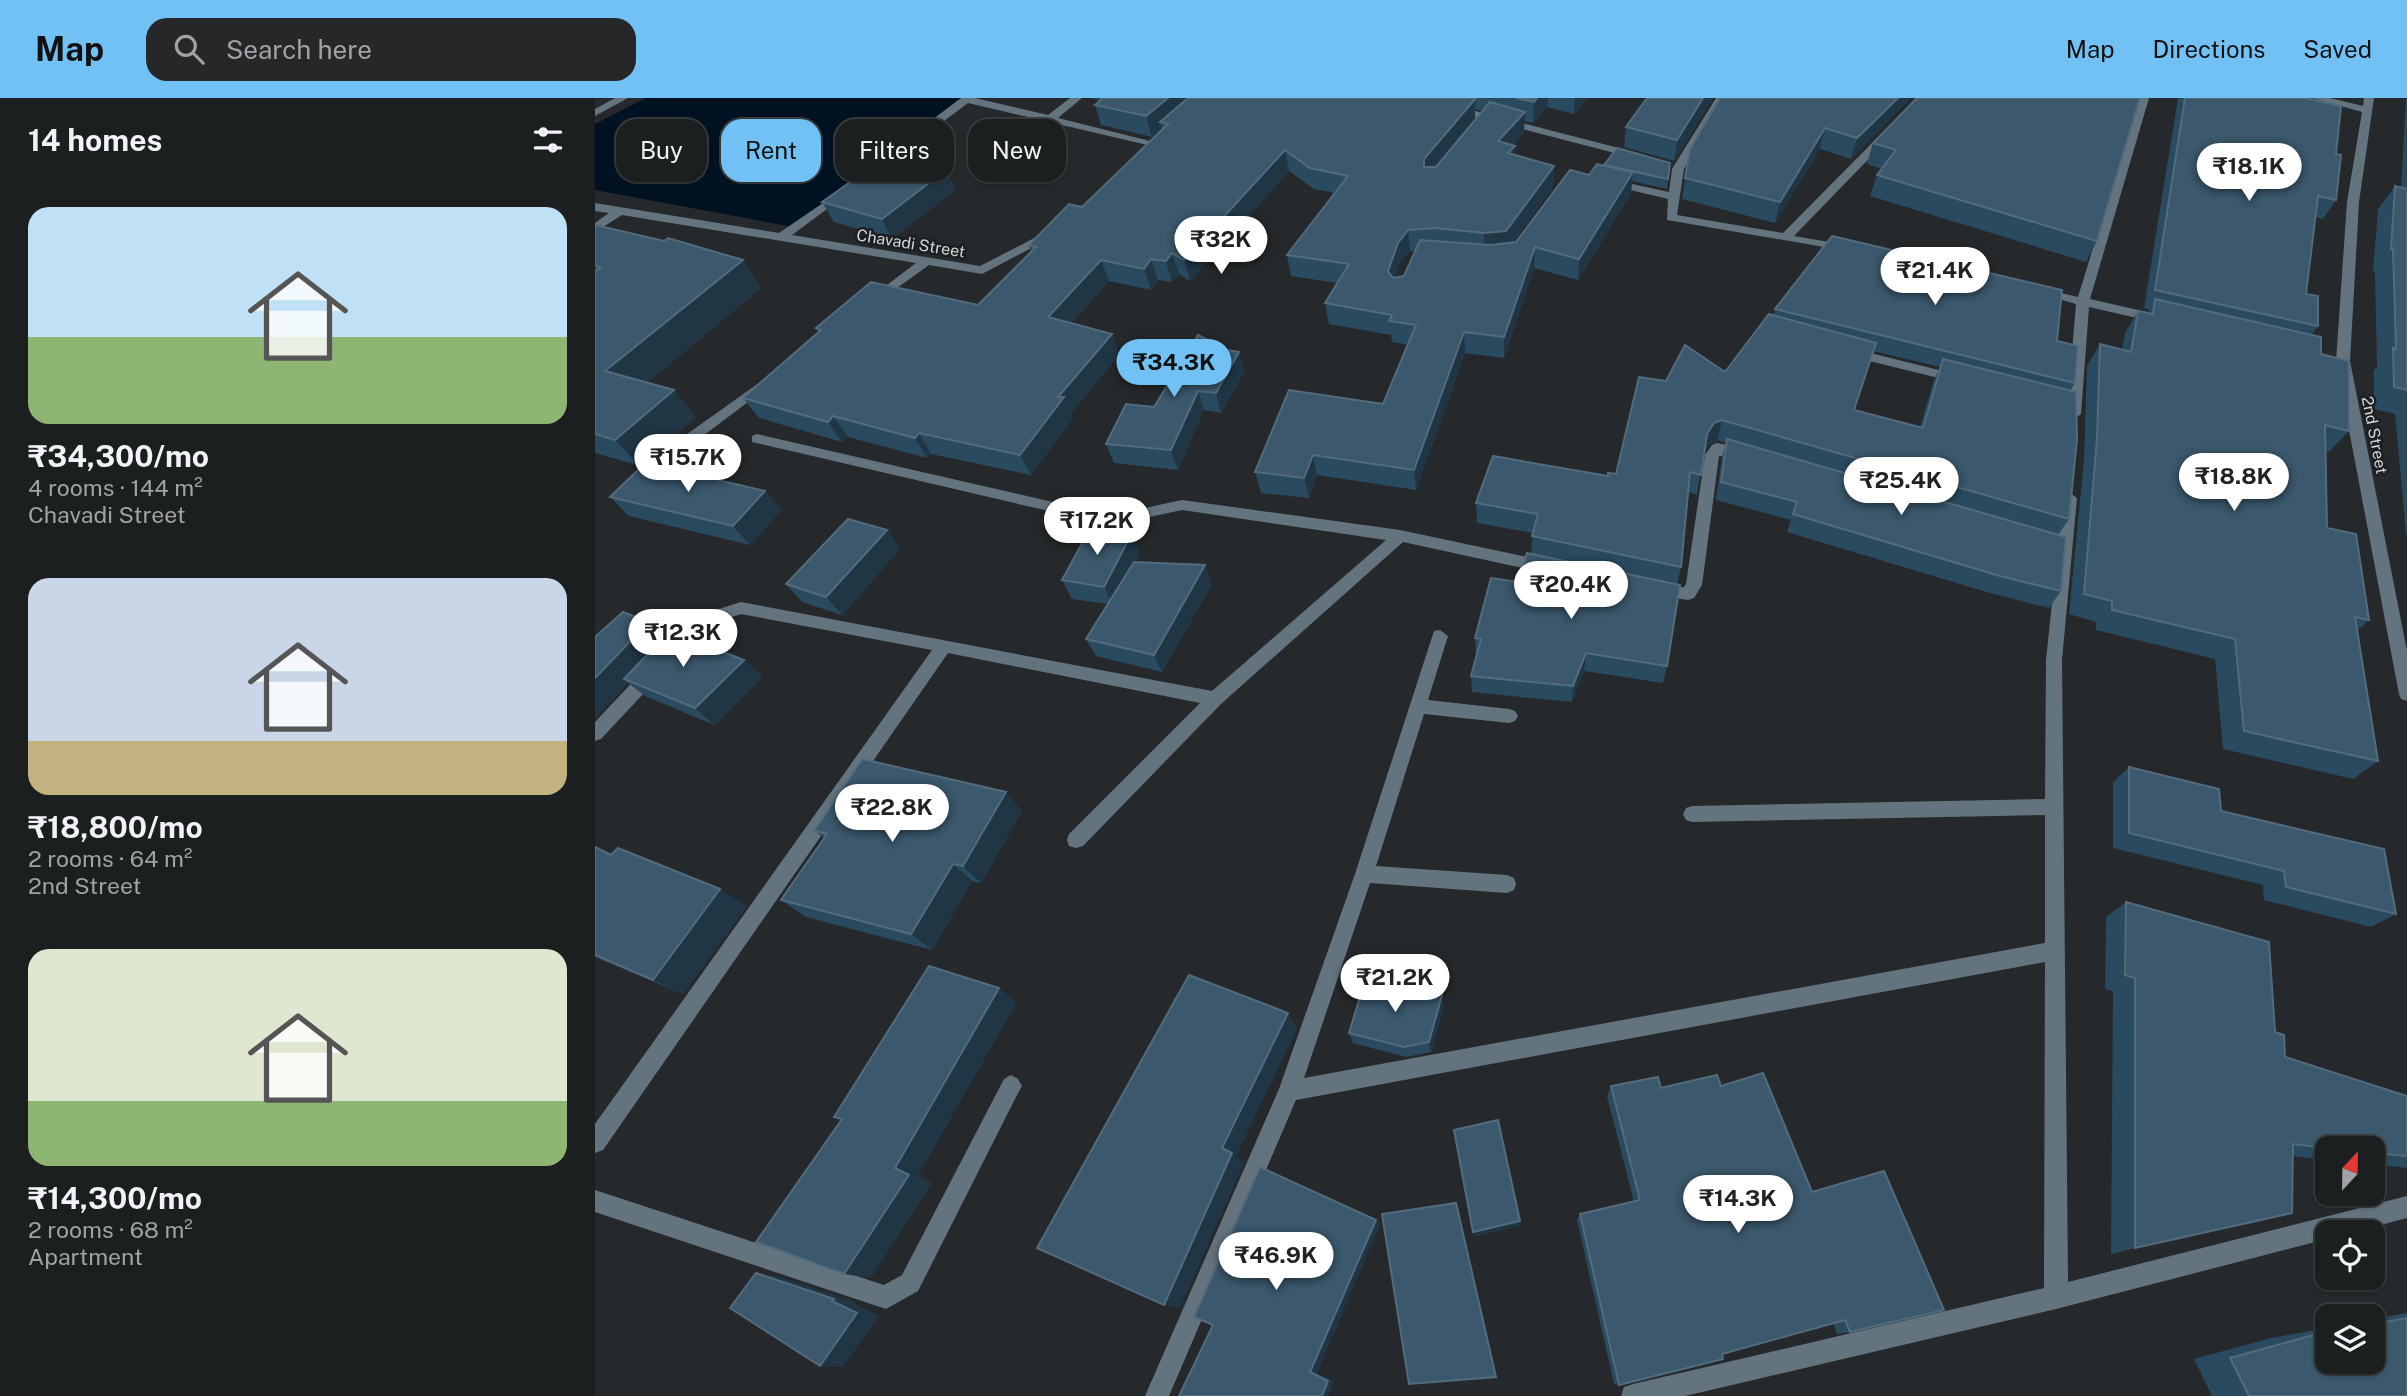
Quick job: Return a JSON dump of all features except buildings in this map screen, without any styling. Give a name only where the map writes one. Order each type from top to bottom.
[{"type":"street","points":[[595,113],[623,98]]},
{"type":"street","points":[[940,119],[967,99],[1051,119],[1077,98]]},
{"type":"street","points":[[1721,98],[1678,169],[1671,217],[1860,251]]},
{"type":"street","points":[[2074,434],[2068,407],[2083,302],[2144,98]]},
{"type":"street","points":[[2317,98],[2368,104]]},
{"type":"street","name":"2nd Street","points":[[2368,104],[2353,202],[2337,360],[2407,694]]},
{"type":"street","points":[[1435,105],[1487,116],[1652,161]]},
{"type":"street","points":[[1479,126],[1487,116]]},
{"type":"street","points":[[1066,123],[1156,144]]},
{"type":"street","points":[[1787,236],[1894,127]]},
{"type":"street","points":[[1145,153],[1166,135]]},
{"type":"street","points":[[1665,165],[1678,169]]},
{"type":"street","points":[[1593,179],[1674,197]]},
{"type":"street","points":[[782,237],[847,189]]},
{"type":"street","name":"Chavadi Street","points":[[595,207],[982,270],[1055,233],[1065,224]]},
{"type":"street","points":[[595,228],[620,211]]},
{"type":"street","points":[[861,311],[927,261]]},
{"type":"street","points":[[2031,290],[2174,323]]},
{"type":"street","points":[[1837,348],[1969,382]]},
{"type":"street","points":[[650,467],[772,377]]},
{"type":"street","points":[[757,439],[1096,517],[1131,516],[1182,505],[1400,536],[1560,570]]},
{"type":"street","points":[[1639,587],[1678,595],[1688,594],[1694,585],[1712,455],[1717,447],[1767,460]]},
{"type":"street","points":[[2056,1297],[2054,660],[2057,547],[2071,486]]},
{"type":"street","points":[[1076,840],[1215,699],[1400,536]]},
{"type":"street","points":[[595,734],[694,628],[715,616],[741,608],[1215,699]]},
{"type":"street","points":[[1157,1396],[1289,1091],[1364,874],[1440,636]]},
{"type":"street","points":[[595,1142],[944,646]]},
{"type":"street","points":[[1418,706],[1509,716]]},
{"type":"street","points":[[1692,814],[2054,807]]},
{"type":"street","points":[[1364,874],[1507,884]]},
{"type":"street","points":[[1289,1091],[2054,951]]},
{"type":"street","points":[[595,1201],[887,1297],[910,1283],[1011,1086]]},
{"type":"street","points":[[1633,1396],[2056,1297],[2407,1207]]},
{"type":"water","points":[[646,98],[971,98],[942,119],[835,119],[835,182],[855,182],[793,227],[595,190],[595,124]]}]
